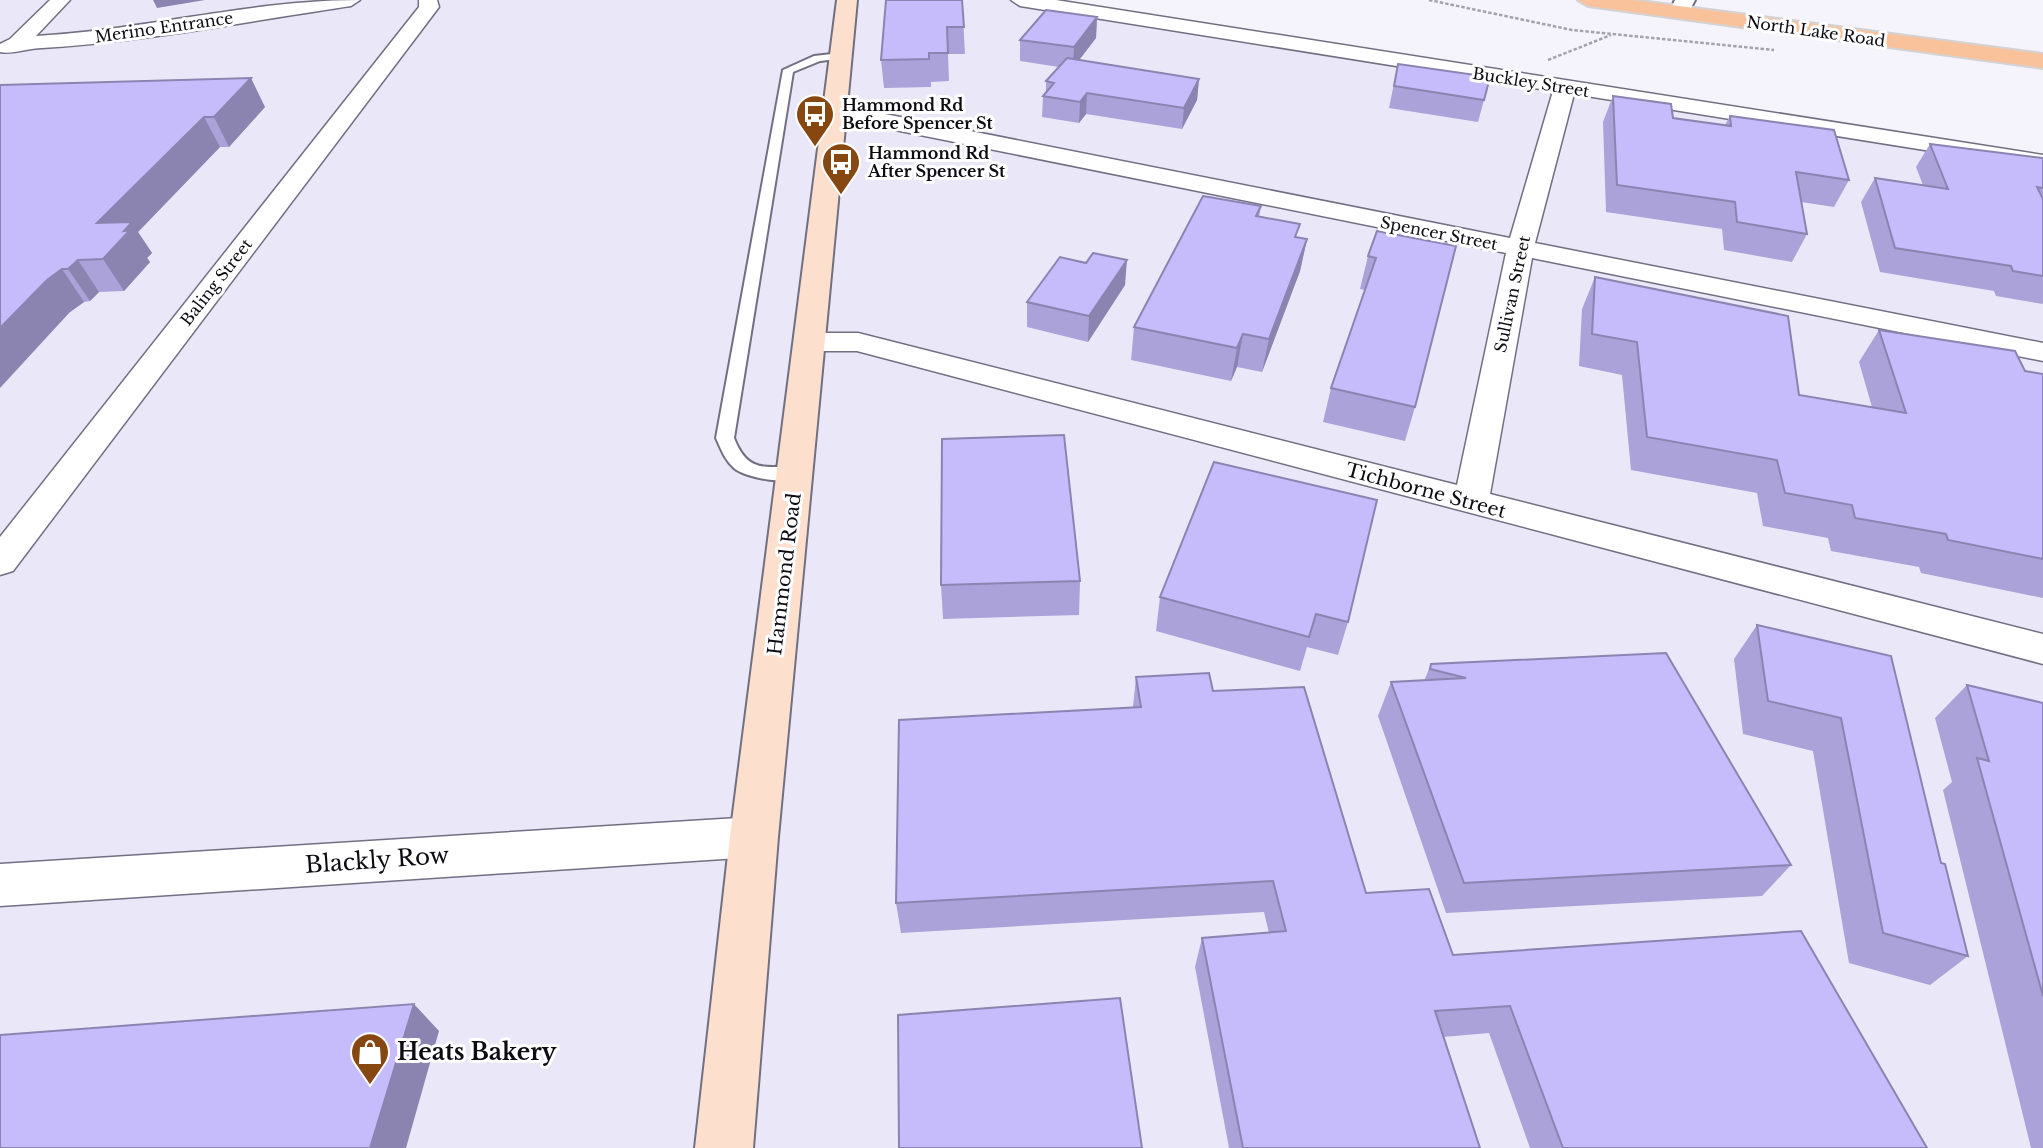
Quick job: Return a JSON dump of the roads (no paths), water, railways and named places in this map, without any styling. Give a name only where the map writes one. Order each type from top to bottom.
[{"type":"main road","name":"Hammond Road","points":[[724,1148],[754,837],[847,0]]},
{"type":"main road","name":"North Lake Road","points":[[1588,0],[1680,4],[2043,48]]},
{"type":"main road","name":"North Lake Road","points":[[1680,4],[2043,61]]},
{"type":"street","points":[[8,47],[61,0]]},
{"type":"street","name":"Merino Entrance","points":[[8,47],[86,39],[351,0]]},
{"type":"street","name":"Baling Street","points":[[0,562],[429,7],[428,0]]},
{"type":"street","name":"Buckley Street","points":[[1020,0],[2043,162]]},
{"type":"street","name":"Sullivan Street","points":[[1471,502],[1520,250],[1565,88]]},
{"type":"street","name":"Spencer Street","points":[[834,118],[880,120],[1520,250],[2043,352]]},
{"type":"street","name":"Tichborne Street","points":[[809,342],[858,342],[2043,649]]},
{"type":"street","name":"Blackly Row","points":[[0,885],[754,837]]},
{"type":"lane","points":[[795,475],[749,470],[731,458],[725,438],[788,69],[818,58],[841,56]]},
{"type":"place","name":"Hammond Rd Before Spencer St","points":[[815,148]]},
{"type":"place","name":"Hammond Rd After Spencer St","points":[[841,196]]},
{"type":"place","name":"Heats Bakery","points":[[370,1086]]}]
